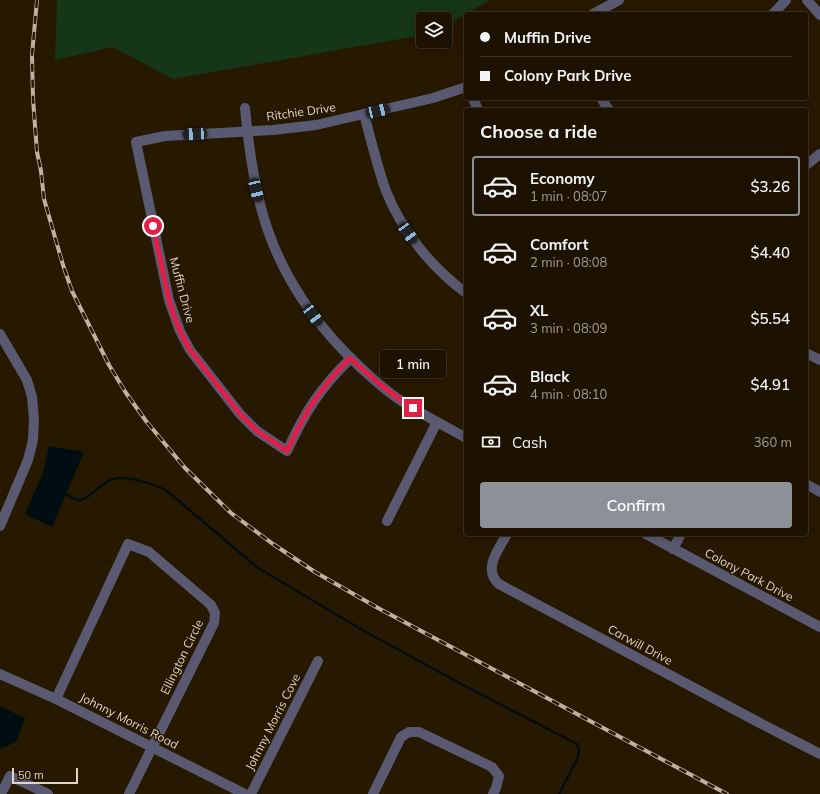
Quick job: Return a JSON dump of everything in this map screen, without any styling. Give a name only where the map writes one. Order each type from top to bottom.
[{"type":"street","points":[[597,12],[619,0]]},
{"type":"street","points":[[775,12],[786,0]]},
{"type":"street","points":[[807,0],[820,15]]},
{"type":"street","name":"Ritchie Drive","points":[[136,142],[165,136],[273,130],[316,125],[433,98],[464,87]]},
{"type":"street","points":[[245,108],[253,174],[260,205],[276,253],[288,277],[304,303],[322,327],[350,358],[372,378],[401,401],[464,437]]},
{"type":"street","points":[[364,114],[382,178],[397,213],[408,233],[429,259],[464,291]]},
{"type":"street","name":"Muffin Drive","points":[[136,142],[169,300],[180,331],[190,350],[240,414],[257,431],[287,451],[317,394],[350,358]]},
{"type":"street","points":[[808,163],[820,154]]},
{"type":"street","points":[[0,334],[27,380],[32,397],[34,419],[33,440],[28,460],[0,526]]},
{"type":"street","points":[[808,354],[820,360]]},
{"type":"street","points":[[387,521],[437,422]]},
{"type":"street","points":[[808,485],[820,492]]},
{"type":"street","name":"Carwill Drive","points":[[506,536],[491,565],[492,575],[499,584],[820,754]]},
{"type":"street","name":"Colony Park Drive","points":[[650,536],[820,628]]},
{"type":"street","points":[[673,549],[680,536]]},
{"type":"street","name":"Ellington Circle","points":[[56,699],[128,544],[149,552],[211,605],[215,613],[214,623],[130,794]]},
{"type":"street","name":"Johnny Morris Cove","points":[[251,794],[318,661]]},
{"type":"street","name":"Johnny Morris Road","points":[[0,674],[56,699],[245,794]]},
{"type":"street","points":[[373,794],[401,737],[409,732],[419,732],[492,767],[499,776],[493,794]]},
{"type":"street","points":[[1,794],[10,776],[48,794]]},
{"type":"green space","points":[[57,0],[490,0],[469,12],[464,12],[464,15],[452,22],[452,12],[416,12],[416,36],[173,79],[113,47],[55,60]]},
{"type":"shaded area","points":[[49,446],[84,452],[52,527],[25,514],[43,473]]},
{"type":"shaded area","points":[[0,706],[25,718],[16,742],[0,749]]},
{"type":"waterway","points":[[66,494],[74,499],[81,500],[108,481],[119,478],[133,479],[167,491],[258,568],[366,632],[465,686],[577,744],[579,750],[578,757],[559,794]]},
{"type":"railway","points":[[37,0],[32,55],[33,99],[37,152],[44,199],[63,265],[72,291],[109,365],[126,393],[146,421],[185,468],[231,513],[273,544],[315,572],[378,608],[727,794]]},
{"type":"route","points":[[153,226],[169,300],[180,331],[190,350],[214,382],[240,414],[257,431],[287,451],[317,394],[350,358],[372,378],[401,401],[413,408]]}]
